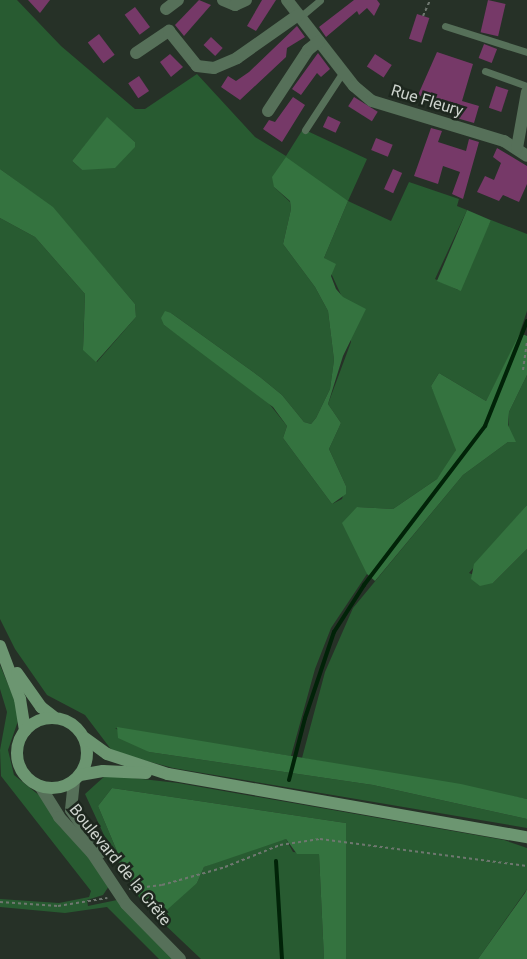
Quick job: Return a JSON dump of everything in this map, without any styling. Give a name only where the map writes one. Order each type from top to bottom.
[{"type":"main road","points":[[1,649],[34,699],[54,717]]},
{"type":"main road","points":[[1,649],[20,699],[25,730]]},
{"type":"main road","points":[[168,774],[107,754],[85,738],[69,721],[54,717],[41,719],[25,730],[19,741],[18,759],[25,776],[40,786],[54,788],[77,778],[103,771],[168,774],[527,837]]},
{"type":"main road","points":[[77,778],[87,761],[85,738]]},
{"type":"street","points":[[166,9],[178,0]]},
{"type":"street","points":[[223,0],[235,5],[246,0]]},
{"type":"street","name":"Rue Fleury","points":[[287,0],[354,86],[380,105],[522,152]]},
{"type":"street","points":[[136,53],[169,31],[197,66],[214,68],[237,58],[299,16]]},
{"type":"street","points":[[268,111],[308,50],[319,41]]},
{"type":"street","points":[[522,152],[527,93]]},
{"type":"street","name":"Boulevard de la Crête","points":[[77,778],[69,799],[73,815],[122,892],[189,959]]},
{"type":"street","name":"Boulevard de la Crête","points":[[40,786],[59,817],[180,959]]},
{"type":"lane","points":[[299,16],[320,0]]},
{"type":"lane","points":[[445,26],[527,52]]},
{"type":"lane","points":[[485,71],[527,86]]},
{"type":"lane","points":[[305,130],[343,72]]},
{"type":"path","points":[[423,16],[430,0]]},
{"type":"path","points":[[523,370],[527,340]]},
{"type":"path","points":[[0,902],[58,906],[214,870],[280,845],[320,839],[527,866]]},
{"type":"green space","points":[[0,0],[17,0],[61,46],[135,109],[145,109],[197,74],[255,137],[286,156],[303,129],[367,159],[348,201],[391,221],[409,182],[459,199],[457,206],[467,210],[435,279],[458,290],[491,220],[527,234],[527,311],[517,341],[486,401],[439,373],[431,386],[455,439],[456,450],[452,460],[437,479],[393,509],[357,507],[367,574],[331,628],[315,669],[291,756],[115,728],[149,752],[373,785],[527,819],[527,828],[173,768],[113,752],[85,715],[47,695],[15,649],[0,619],[0,218],[35,237],[85,294],[83,346],[97,362],[136,317],[135,304],[53,208],[0,169]],"holes":[[[107,118],[135,142],[82,170],[72,161]],[[274,187],[348,201],[324,258],[342,297],[351,342],[328,404],[341,423],[329,449],[346,486],[342,499],[332,504],[283,438],[287,426],[263,396],[164,325],[171,313],[260,377],[282,395],[304,422],[311,424],[330,389],[334,360],[328,311],[315,287],[283,244],[291,209],[290,202]]]},
{"type":"green space","points":[[107,117],[135,142],[135,147],[115,168],[82,170],[72,161]]},
{"type":"green space","points":[[286,157],[348,201],[324,258],[336,264],[331,276],[336,289],[343,297],[366,309],[343,356],[328,404],[341,423],[329,449],[346,486],[346,494],[332,504],[283,438],[287,426],[273,407],[164,325],[161,318],[165,311],[171,313],[260,377],[282,395],[304,422],[311,424],[316,418],[330,389],[334,360],[328,311],[315,287],[283,244],[291,209],[290,201],[274,187],[272,177]]},
{"type":"green space","points":[[0,169],[53,207],[135,304],[136,317],[96,362],[83,350],[85,294],[35,237],[0,218]]},
{"type":"green space","points":[[467,210],[491,220],[461,291],[437,281]]},
{"type":"green space","points":[[520,333],[527,336],[527,375],[509,412],[508,425],[516,442],[508,442],[463,475],[375,581],[367,574],[342,523],[357,507],[393,509],[437,479],[456,450],[431,386],[439,373],[486,401]]},
{"type":"green space","points":[[527,375],[527,505],[469,573],[493,583],[527,549],[527,799],[302,758],[325,672],[353,608],[463,475],[508,442],[509,412]]},
{"type":"green space","points":[[527,505],[527,549],[493,583],[480,586],[471,579],[474,564]]},
{"type":"green space","points":[[0,665],[15,701],[18,721],[8,750],[14,775],[40,796],[60,827],[82,846],[109,886],[103,895],[87,900],[88,906],[117,900],[174,959],[159,959],[107,907],[65,913],[0,907],[0,899],[59,903],[89,897],[91,891],[1,776],[0,750],[7,712],[0,689]]},
{"type":"green space","points":[[117,727],[461,784],[527,799],[527,819],[373,785],[149,752],[118,738]]},
{"type":"green space","points":[[106,775],[178,783],[504,840],[527,848],[527,889],[478,959],[346,959],[346,823],[112,788],[98,806],[119,856],[146,904],[197,883],[204,867],[264,843],[286,839],[293,852],[319,854],[324,959],[201,959],[143,904],[109,846],[85,794]]},
{"type":"green space","points":[[112,788],[346,823],[346,959],[324,959],[319,854],[297,854],[286,839],[204,867],[197,883],[159,917],[146,904],[119,856],[98,806]]},
{"type":"green space","points":[[527,889],[527,959],[478,959],[525,893]]},
{"type":"building","points":[[28,0],[50,0],[40,13]]},
{"type":"building","points":[[199,0],[211,5],[184,36],[175,25]]},
{"type":"building","points":[[262,0],[276,0],[256,31],[247,26]]},
{"type":"building","points":[[354,0],[377,0],[380,4],[374,16],[367,8],[359,15],[357,11],[326,37],[319,27]]},
{"type":"building","points":[[488,0],[506,4],[498,36],[481,32]]},
{"type":"building","points":[[135,7],[150,27],[140,35],[125,15]]},
{"type":"building","points":[[417,14],[429,18],[421,43],[409,39]]},
{"type":"building","points":[[297,26],[305,37],[287,48],[286,57],[240,100],[221,87],[228,76],[236,81],[249,72]]},
{"type":"building","points":[[99,34],[115,55],[103,63],[88,42]]},
{"type":"building","points":[[211,37],[223,48],[215,56],[203,45]]},
{"type":"building","points":[[484,44],[497,49],[492,63],[479,58]]},
{"type":"building","points":[[437,52],[473,64],[462,101],[479,106],[474,123],[453,117],[456,108],[418,95]]},
{"type":"building","points":[[318,53],[330,69],[321,77],[317,73],[301,95],[292,89]]},
{"type":"building","points":[[170,54],[183,67],[171,77],[160,62]]},
{"type":"building","points":[[375,54],[392,65],[384,77],[367,67]]},
{"type":"building","points":[[139,76],[149,91],[138,98],[128,83]]},
{"type":"building","points":[[496,86],[508,90],[501,112],[489,108]]},
{"type":"building","points":[[293,97],[305,105],[282,142],[263,129],[269,120],[275,122]]},
{"type":"building","points":[[354,97],[378,112],[372,121],[348,106]]},
{"type":"building","points":[[328,116],[341,122],[336,133],[323,127]]},
{"type":"building","points":[[431,128],[442,131],[438,142],[466,151],[469,139],[479,142],[463,199],[452,194],[460,172],[443,166],[438,184],[414,176]]},
{"type":"building","points":[[376,138],[393,145],[388,157],[371,150]]},
{"type":"building","points":[[497,148],[527,166],[527,184],[519,202],[503,195],[499,201],[477,192],[485,176],[494,180],[501,163],[493,157]]},
{"type":"building","points":[[393,169],[402,173],[393,193],[384,189]]},
{"type":"waterway","points":[[289,780],[305,718],[334,632],[364,585],[485,426],[527,321]]},
{"type":"waterway","points":[[276,861],[282,959]]}]
